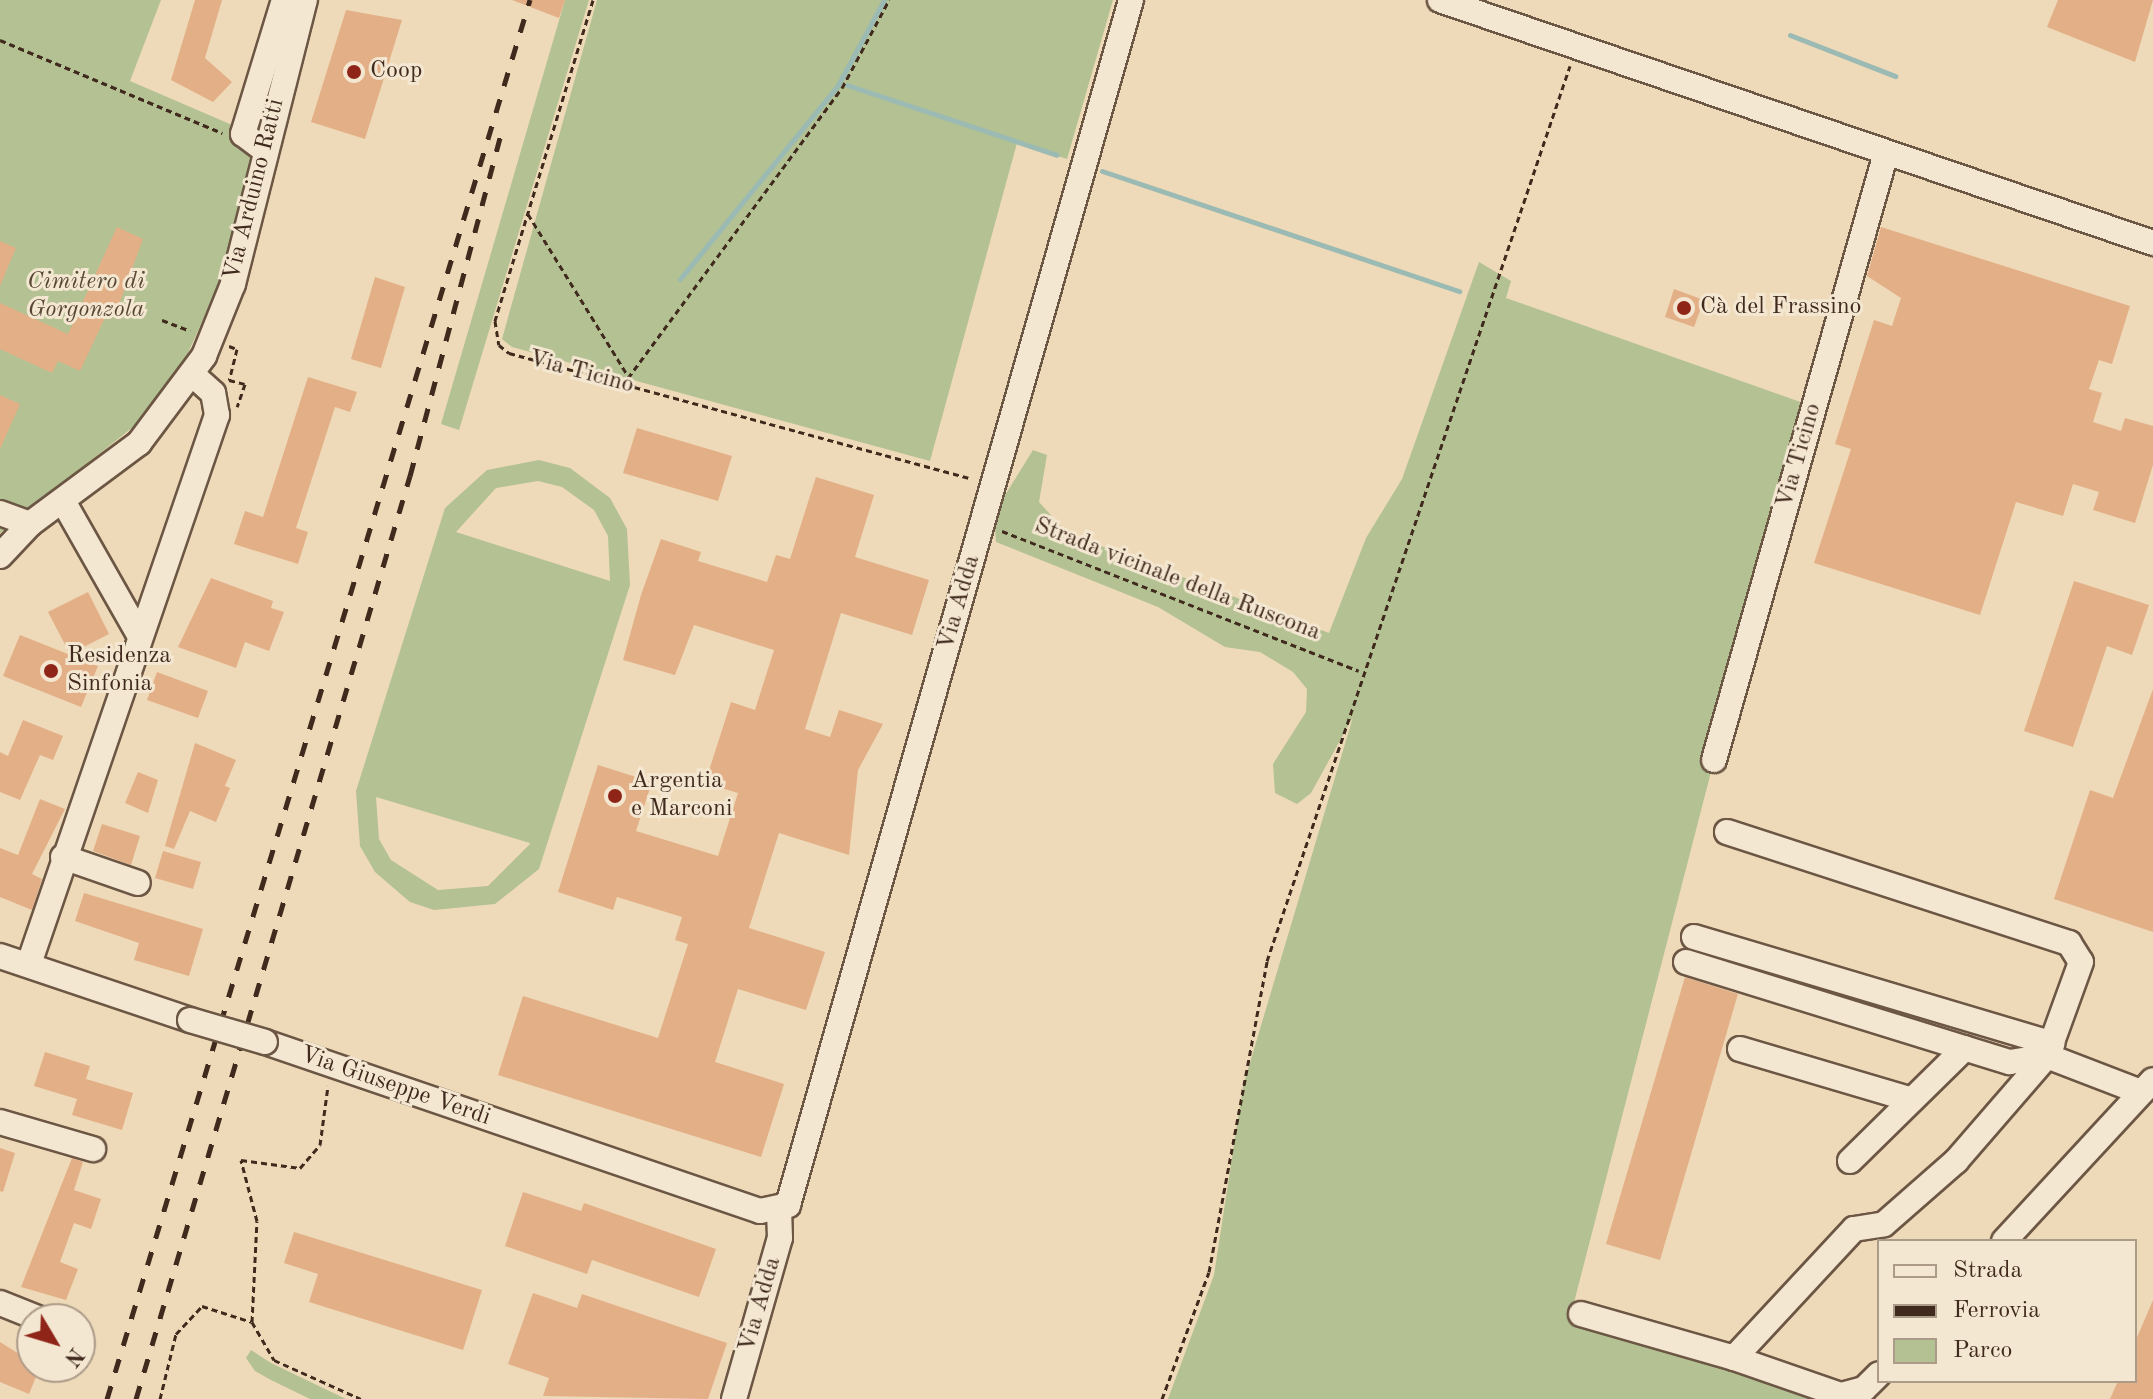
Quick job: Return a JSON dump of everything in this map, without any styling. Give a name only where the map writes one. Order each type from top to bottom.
[{"type":"street","points":[[263,149],[243,134],[284,0]]},
{"type":"street","name":"Via Arduino Ratti","points":[[10,536],[63,501],[139,443],[193,375],[229,297],[263,149],[305,0]]},
{"type":"street","name":"Via Adda","points":[[734,1399],[780,1238],[784,1208],[1131,0]]},
{"type":"street","points":[[1440,0],[2153,243]]},
{"type":"street","name":"Via Ticino","points":[[1714,760],[1886,153]]},
{"type":"street","points":[[32,955],[138,633],[217,415],[213,393],[193,375]]},
{"type":"street","points":[[63,501],[138,633]]},
{"type":"street","points":[[0,513],[10,536]]},
{"type":"street","points":[[1727,832],[2069,943],[2081,962],[2050,1050],[1956,1161],[1884,1224],[1854,1229],[1734,1358]]},
{"type":"street","points":[[63,857],[138,883]]},
{"type":"street","points":[[1694,937],[2050,1050],[2147,1086],[2006,1239]]},
{"type":"street","name":"Via Giuseppe Verdi","points":[[0,956],[265,1042],[760,1211],[784,1208]]},
{"type":"street","points":[[1686,962],[2010,1062],[2050,1050]]},
{"type":"street","points":[[1850,1161],[1965,1048]]},
{"type":"street","points":[[1740,1049],[1912,1100]]},
{"type":"street","points":[[0,1122],[93,1149]]},
{"type":"street","points":[[1581,1314],[1734,1358],[1841,1395],[1864,1389],[1877,1376]]},
{"type":"path","name":"Via Ticino","points":[[593,0],[495,321],[497,342],[509,353],[968,478]]},
{"type":"path","points":[[628,378],[842,88],[889,0]]},
{"type":"path","points":[[0,40],[231,137]]},
{"type":"path","points":[[1162,1399],[1209,1272],[1258,993],[1323,807],[1359,671],[1411,542],[1576,47]]},
{"type":"path","points":[[528,214],[589,303],[635,388]]},
{"type":"path","points":[[162,320],[201,335]]},
{"type":"path","name":"Strada vicinale della Ruscona","points":[[982,524],[1359,671]]},
{"type":"path","points":[[330,1075],[314,1155],[300,1168],[241,1160],[257,1221],[252,1322],[274,1360],[361,1399]]},
{"type":"path","points":[[160,1399],[176,1334],[192,1312],[225,1309],[252,1322]]},
{"type":"green space","name":"Cimitero di Gorgonzola","points":[[0,0],[161,0],[130,81],[260,137],[227,266],[188,353],[138,423],[0,533]]},
{"type":"green space","points":[[565,0],[589,0],[459,430],[441,424]]},
{"type":"green space","points":[[597,0],[1113,0],[1067,159],[1017,143],[930,461],[512,347],[502,339]]},
{"type":"green space","points":[[1479,262],[1511,281],[1506,298],[1806,404],[1570,1318],[1823,1399],[1168,1399],[1214,1275],[1243,1086],[1353,717],[1311,793],[1297,804],[1275,793],[1273,764],[1306,712],[1307,689],[1293,672],[1260,652],[1225,647],[1158,607],[996,542],[994,513],[1033,450],[1047,455],[1039,502],[1067,533],[1329,633],[1366,538],[1402,479]]},
{"type":"green space","points":[[539,460],[570,468],[610,498],[627,529],[630,585],[539,869],[495,904],[434,910],[410,902],[375,872],[360,846],[356,791],[445,508],[487,470]],"holes":[[[538,481],[562,487],[594,510],[608,536],[610,581],[456,532],[496,488]],[[376,797],[530,843],[530,844],[488,886],[438,890],[391,860],[379,839]]]},
{"type":"green space","points":[[251,1350],[346,1399],[310,1399],[271,1380],[255,1371],[246,1358]]},
{"type":"building","points":[[195,0],[222,0],[205,58],[232,82],[213,102],[171,80]]},
{"type":"building","points":[[512,0],[565,0],[559,18]]},
{"type":"building","points":[[2058,0],[2153,0],[2135,62],[2047,27]]},
{"type":"building","points":[[346,10],[402,20],[365,139],[311,122]]},
{"type":"building","points":[[117,227],[143,239],[117,310],[110,307],[80,371],[58,361],[52,373],[0,349],[0,303],[68,334]]},
{"type":"building","points":[[1881,227],[2130,306],[2112,364],[2099,360],[2089,389],[2102,393],[2093,422],[2121,431],[2125,418],[2153,426],[2153,465],[2135,523],[2093,510],[2099,492],[2073,484],[2063,516],[2016,502],[1980,615],[1814,563],[1851,449],[1835,444],[1874,320],[1892,326],[1901,298],[1867,276]]},
{"type":"building","points":[[0,241],[16,248],[0,286]]},
{"type":"building","points":[[375,277],[405,287],[381,368],[351,359]]},
{"type":"building","name":"Cà del Frassino","points":[[1674,289],[1704,300],[1694,327],[1665,317]]},
{"type":"building","points":[[308,377],[357,392],[350,412],[335,407],[296,528],[308,532],[298,564],[234,544],[245,511],[263,517]]},
{"type":"building","points":[[0,395],[20,404],[0,449]]},
{"type":"building","points":[[637,428],[732,456],[718,501],[623,473]]},
{"type":"building","points":[[816,477],[874,495],[855,557],[929,580],[912,635],[841,613],[805,729],[830,737],[839,710],[883,724],[858,770],[849,855],[779,833],[749,928],[825,952],[806,1010],[738,989],[715,1062],[784,1084],[761,1157],[498,1075],[523,996],[658,1038],[688,944],[675,940],[682,917],[617,897],[613,910],[558,892],[598,765],[652,782],[636,831],[718,856],[738,793],[705,783],[731,702],[755,710],[774,650],[694,625],[675,675],[623,660],[641,595],[661,539],[701,552],[698,561],[767,582],[776,555],[790,559]]},
{"type":"building","points":[[211,578],[273,601],[271,608],[284,612],[269,651],[245,642],[236,668],[178,647]]},
{"type":"building","points":[[2074,581],[2149,605],[2132,655],[2107,646],[2073,747],[2024,731]]},
{"type":"building","points":[[88,592],[109,634],[70,654],[48,612]]},
{"type":"building","name":"Residenza Sinfonia","points":[[20,635],[98,666],[81,707],[3,676]]},
{"type":"building","points":[[157,672],[208,691],[198,718],[147,700]]},
{"type":"building","points":[[2153,689],[2153,932],[2054,899],[2090,790],[2113,798]]},
{"type":"building","points":[[23,720],[63,736],[53,760],[40,755],[20,800],[0,792],[0,752],[8,756]]},
{"type":"building","points":[[195,743],[236,760],[225,786],[230,788],[216,822],[190,811],[174,849],[165,846]]},
{"type":"building","points":[[138,772],[158,780],[148,813],[125,803]]},
{"type":"building","points":[[40,799],[65,809],[32,874],[42,879],[32,910],[0,897],[0,848],[18,855]]},
{"type":"building","points":[[102,824],[140,836],[131,865],[93,851]]},
{"type":"building","points":[[163,851],[201,862],[193,889],[155,878]]},
{"type":"building","points":[[84,893],[203,929],[189,976],[134,960],[139,943],[75,921]]},
{"type":"building","points":[[1685,977],[1738,994],[1660,1260],[1606,1244]]},
{"type":"building","points":[[45,1052],[90,1066],[86,1079],[133,1093],[122,1130],[72,1115],[77,1099],[34,1086]]},
{"type":"building","points":[[0,1148],[15,1153],[3,1192],[0,1191]]},
{"type":"building","points":[[72,1158],[83,1162],[74,1190],[101,1199],[91,1229],[74,1223],[60,1262],[78,1269],[66,1300],[21,1287]]},
{"type":"building","points":[[523,1192],[581,1211],[584,1203],[716,1249],[699,1297],[592,1260],[587,1274],[505,1246]]},
{"type":"building","points":[[294,1232],[482,1290],[463,1350],[309,1302],[318,1274],[284,1263]]},
{"type":"building","points":[[533,1293],[577,1308],[582,1294],[727,1343],[708,1399],[543,1396],[549,1378],[508,1364]]},
{"type":"building","points":[[2153,1300],[2153,1399],[2110,1399],[2117,1383],[2137,1383],[2137,1337]]},
{"type":"building","points":[[0,1342],[16,1352],[16,1383],[33,1383],[29,1394],[0,1382]]},
{"type":"waterway","points":[[680,279],[838,85],[884,0]]},
{"type":"waterway","points":[[1790,35],[1895,76]]},
{"type":"waterway","points":[[847,85],[1057,155]]},
{"type":"waterway","points":[[1102,171],[1459,291]]},
{"type":"railway","points":[[107,1399],[530,0]]},
{"type":"railway","points":[[136,1399],[410,476],[503,127]]},
{"type":"place","name":"Coop","points":[[354,72]]},
{"type":"place","name":"Cà del Frassino","points":[[1684,308]]},
{"type":"place","name":"Residenza Sinfonia","points":[[51,671]]},
{"type":"place","name":"Argentia e Marconi","points":[[615,796]]}]
